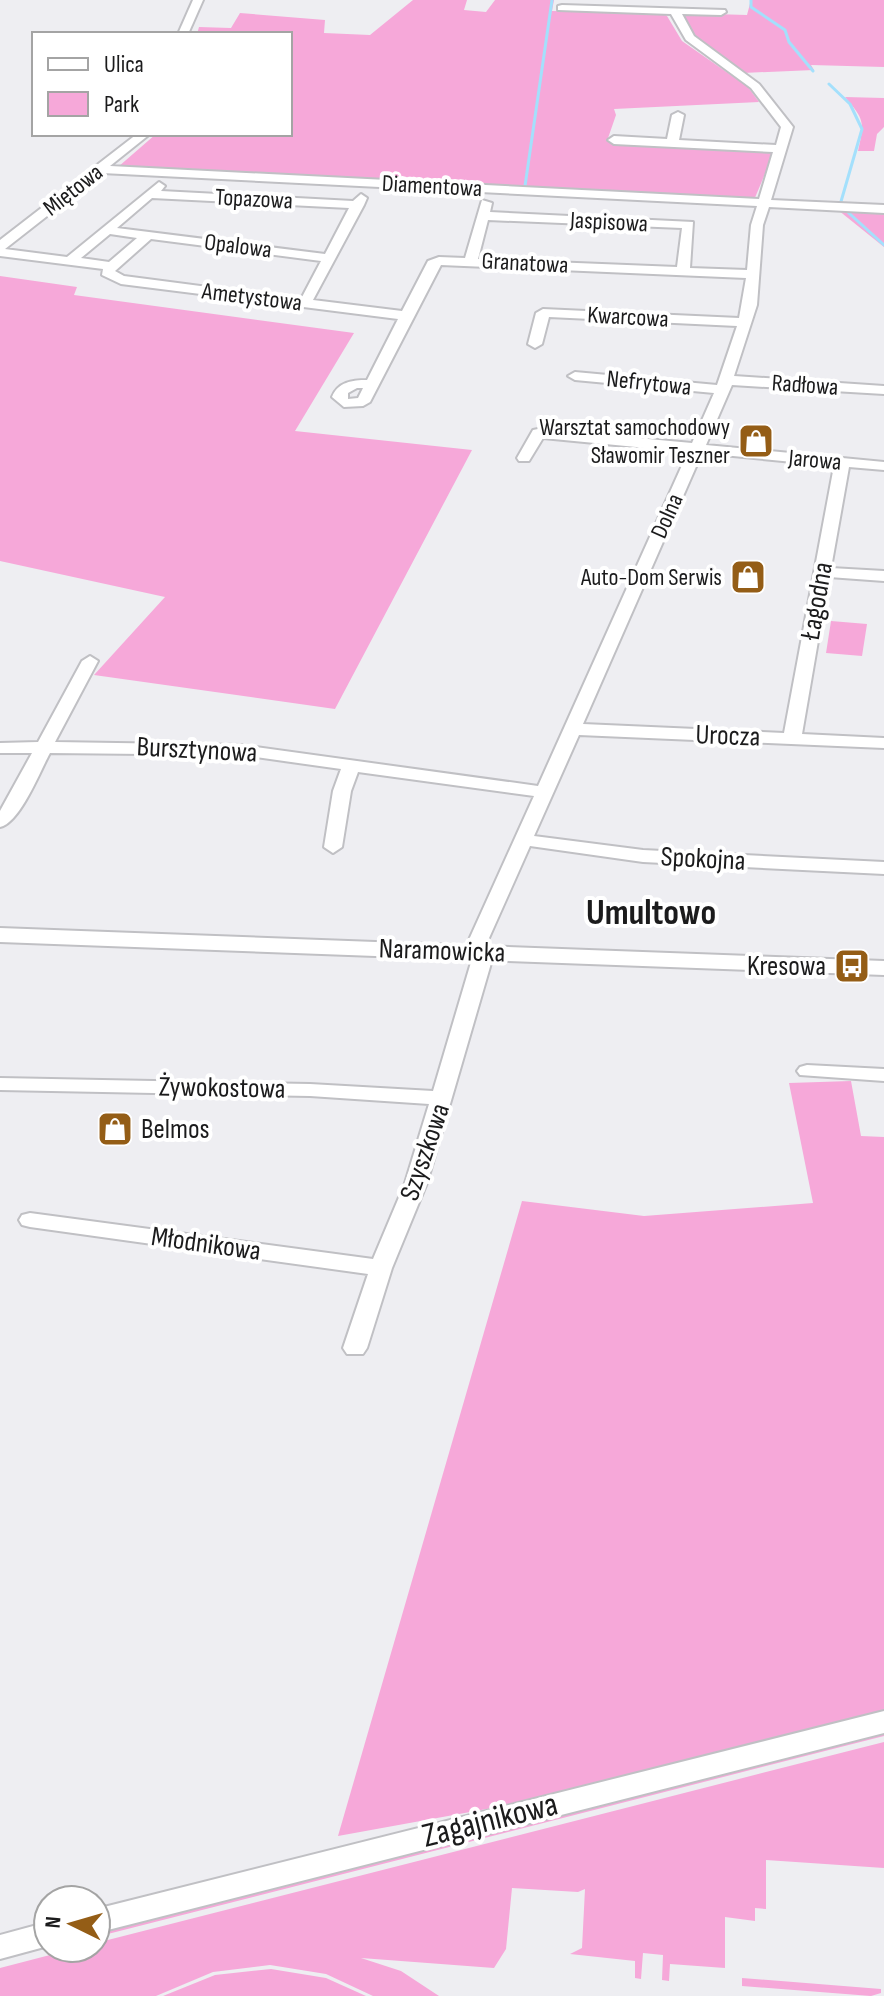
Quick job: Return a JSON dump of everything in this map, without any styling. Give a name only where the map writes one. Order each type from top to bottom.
[{"type":"street","points":[[184,32],[198,0]]},
{"type":"street","points":[[562,8],[721,12]]},
{"type":"street","name":"Dolna","points":[[479,953],[523,840],[697,450],[724,385],[750,305],[763,204],[787,127],[755,86],[690,38],[675,11]]},
{"type":"street","points":[[672,143],[678,115]]},
{"type":"street","name":"Miętowa","points":[[0,246],[141,136]]},
{"type":"street","points":[[614,140],[780,149]]},
{"type":"street","name":"Diamentowa","points":[[100,169],[884,209]]},
{"type":"street","points":[[70,261],[151,194],[172,172]]},
{"type":"street","points":[[305,303],[369,182]]},
{"type":"street","points":[[471,261],[488,189]]},
{"type":"street","name":"Topazowa","points":[[151,194],[358,205]]},
{"type":"street","name":"Jaspisowa","points":[[484,216],[689,225],[683,271]]},
{"type":"street","name":"Opalowa","points":[[107,230],[329,258]]},
{"type":"street","points":[[0,252],[112,266],[148,235]]},
{"type":"street","name":"Granatowa","points":[[372,384],[433,264],[447,260],[752,274]]},
{"type":"street","name":"Ametystowa","points":[[112,266],[107,272],[121,280],[407,316]]},
{"type":"street","name":"Kwarcowa","points":[[535,344],[543,313],[745,322]]},
{"type":"street","name":"Nefrytowa","points":[[575,376],[724,385]]},
{"type":"street","name":"Radłowa","points":[[724,385],[884,390]]},
{"type":"street","name":"Jarowa","points":[[524,458],[538,433],[884,466]]},
{"type":"street","name":"Łagodna","points":[[792,739],[842,463]]},
{"type":"street","points":[[822,572],[884,576]]},
{"type":"street","points":[[0,822],[11,809],[90,661]]},
{"type":"street","name":"Urocza","points":[[572,729],[884,743]]},
{"type":"street","name":"Bursztynowa","points":[[0,748],[226,749],[544,792]]},
{"type":"street","points":[[333,847],[342,791],[351,765]]},
{"type":"street","name":"Spokojna","points":[[523,840],[643,856],[884,868]]},
{"type":"street","name":"Naramowicka","points":[[0,935],[884,968]]},
{"type":"street","name":"Szyszkowa","points":[[355,1348],[381,1268],[416,1183],[443,1098],[479,953]]},
{"type":"street","points":[[807,1071],[884,1075]]},
{"type":"street","name":"Żywokostowa","points":[[0,1084],[310,1090],[443,1098]]},
{"type":"street","name":"Młodnikowa","points":[[30,1220],[381,1268]]},
{"type":"street","name":"Zagajnikowa","points":[[112,1917],[884,1722]]},
{"type":"street","points":[[0,1947],[32,1938]]},
{"type":"green space","points":[[413,0],[467,0],[464,10],[486,12],[495,0],[554,0],[552,11],[662,13],[682,41],[748,87],[759,102],[614,109],[616,115],[607,141],[775,150],[754,200],[118,167],[154,136],[292,136],[292,32],[198,32],[199,27],[231,28],[240,13],[325,20],[324,33],[370,35]]},
{"type":"green space","points":[[751,0],[884,0],[884,67],[811,65],[814,70],[743,73],[696,41],[680,13],[747,15]]},
{"type":"green space","points":[[845,97],[884,98],[884,127],[877,134],[874,151],[858,151],[861,121]]},
{"type":"green space","points":[[838,210],[884,211],[884,247]]},
{"type":"green space","points":[[0,276],[77,287],[74,295],[354,333],[295,431],[472,450],[335,709],[94,675],[165,597],[0,561]]},
{"type":"green space","points":[[831,621],[867,624],[862,656],[826,653]]},
{"type":"green space","points":[[851,1081],[861,1136],[884,1137],[884,1713],[530,1801],[338,1836],[522,1201],[644,1216],[813,1203],[789,1083]]},
{"type":"green space","points":[[884,1729],[884,1736],[112,1933],[112,1927]]},
{"type":"green space","points":[[884,1742],[884,1868],[766,1860],[766,1909],[755,1908],[755,1921],[725,1917],[725,1968],[670,1964],[669,1981],[662,1980],[663,1955],[643,1953],[641,1979],[635,1978],[635,1961],[570,1954],[582,1948],[585,1889],[578,1892],[512,1888],[506,1949],[494,1968],[361,1958],[401,1971],[439,1996],[373,1996],[326,1974],[270,1965],[213,1972],[156,1996],[0,1996],[0,1968],[32,1960],[32,1964],[112,1964],[112,1939]]},
{"type":"green space","points":[[271,1969],[326,1978],[366,1996],[163,1996],[215,1975]]},
{"type":"green space","points":[[742,1978],[881,1989],[881,1993],[871,1996],[742,1986]]},
{"type":"waterway","points":[[525,186],[552,0]]},
{"type":"waterway","points":[[751,0],[751,7],[785,30],[789,42],[813,71]]},
{"type":"waterway","points":[[829,84],[850,104],[862,129],[840,205],[884,245]]},
{"type":"place","name":"Warsztat samochodowy Sławomir Teszner","points":[[756,441]]},
{"type":"place","name":"Auto-Dom Serwis","points":[[748,577]]},
{"type":"place","name":"Kresowa","points":[[852,966]]},
{"type":"place","name":"Belmos","points":[[115,1129]]},
{"type":"district","name":"Umultowo","points":[[651,913]]}]
